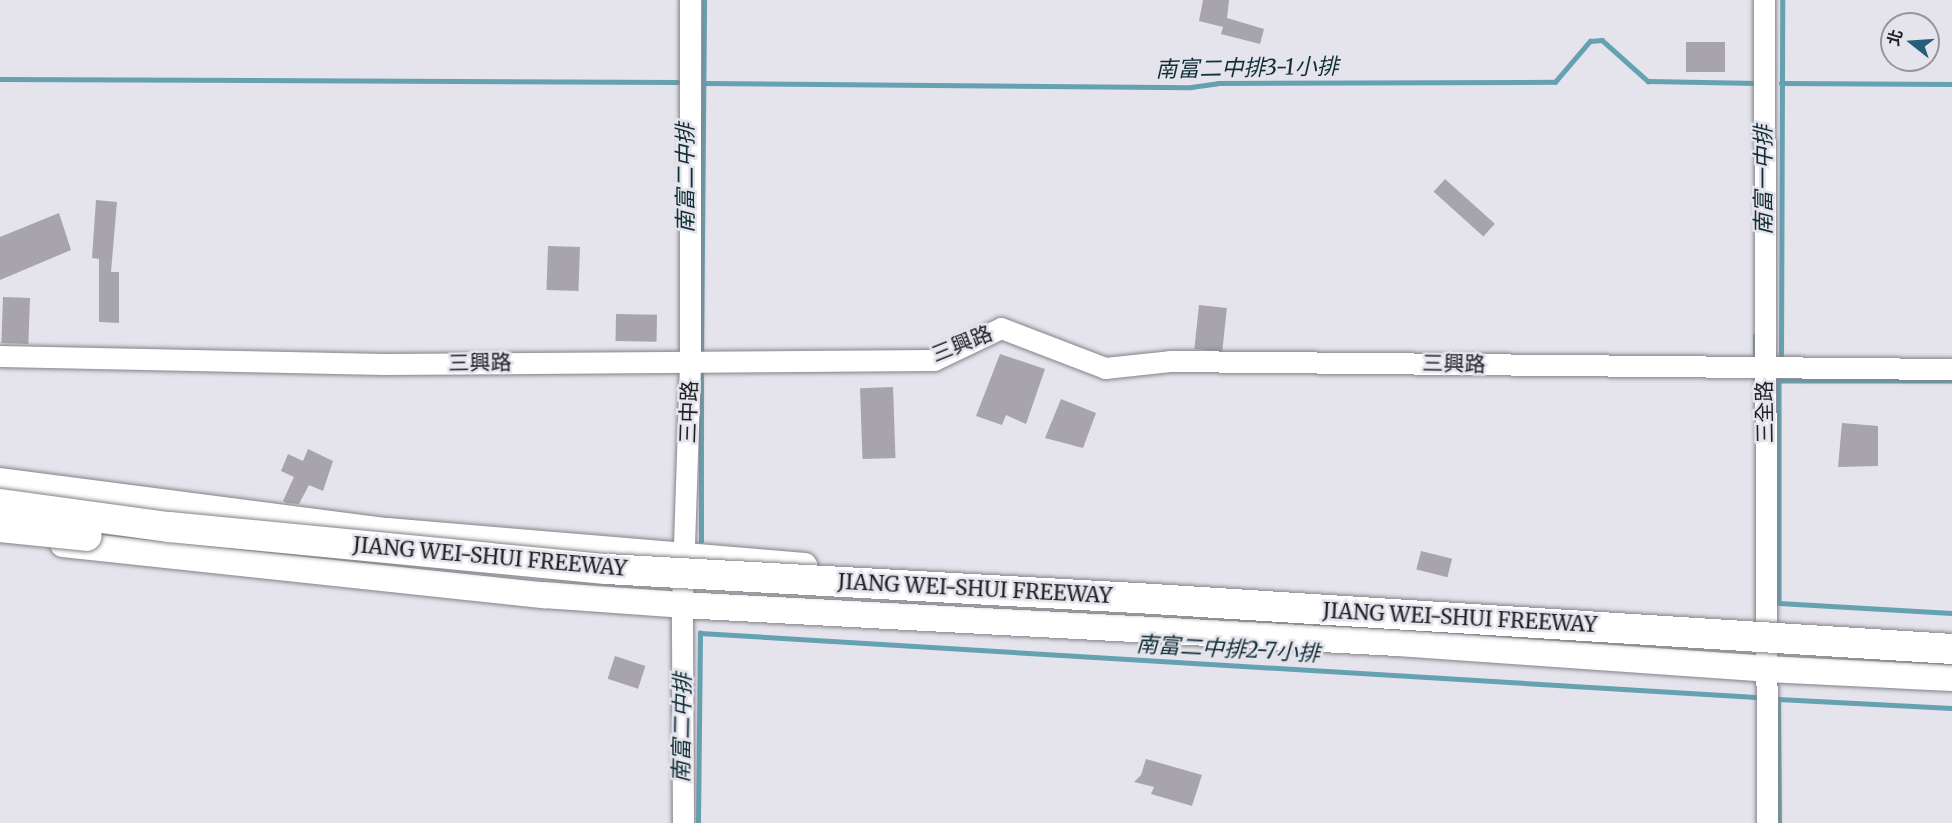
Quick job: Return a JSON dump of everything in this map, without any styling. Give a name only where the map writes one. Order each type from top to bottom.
[{"type":"highway","name":"JIANG WEI-SHUI FREEWAY","points":[[0,504],[169,527],[606,570],[1137,598],[1952,649]]},
{"type":"highway","name":"JIANG WEI-SHUI FREEWAY","points":[[0,527],[632,588],[1952,667]]},
{"type":"main road","points":[[0,481],[387,531],[684,554],[820,568],[1245,590],[1952,637]]},
{"type":"main road","points":[[0,537],[544,595],[682,605],[1398,643],[1767,669],[1952,678]]},
{"type":"street","name":"三中路","points":[[683,823],[682,605],[690,360],[690,0]]},
{"type":"street","name":"三全路","points":[[1764,0],[1767,823]]},
{"type":"street","name":"三興路","points":[[0,356],[384,364],[934,360],[1001,328],[1105,368],[1170,361],[1952,369]]},
{"type":"building","points":[[1203,0],[1229,0],[1227,18],[1264,29],[1260,44],[1221,34],[1223,27],[1199,21]]},
{"type":"building","points":[[1686,42],[1725,42],[1725,72],[1686,72]]},
{"type":"building","points":[[1445,179],[1495,224],[1483,236],[1434,192]]},
{"type":"building","points":[[96,200],[117,202],[111,272],[119,272],[119,323],[99,322],[99,259],[92,258]]},
{"type":"building","points":[[59,213],[71,250],[0,280],[0,237]]},
{"type":"building","points":[[548,246],[580,247],[578,291],[546,290]]},
{"type":"building","points":[[3,297],[30,298],[28,344],[1,343]]},
{"type":"building","points":[[1199,305],[1227,308],[1222,352],[1194,349]]},
{"type":"building","points":[[616,314],[657,315],[657,342],[616,341]]},
{"type":"building","points":[[1000,354],[1045,369],[1026,424],[1006,415],[1002,425],[976,416]]},
{"type":"building","points":[[893,387],[895,458],[862,459],[860,388]]},
{"type":"building","points":[[1061,399],[1096,413],[1083,448],[1045,438]]},
{"type":"building","points":[[1842,423],[1878,426],[1878,466],[1838,467]]},
{"type":"building","points":[[308,449],[333,461],[323,491],[309,485],[299,504],[287,503],[283,501],[294,477],[281,471],[288,454],[303,461]]},
{"type":"building","points":[[1421,551],[1452,559],[1447,577],[1416,569]]},
{"type":"building","points":[[615,656],[645,666],[638,689],[608,679]]},
{"type":"building","points":[[1146,759],[1202,775],[1192,806],[1151,794],[1154,787],[1134,782],[1141,775]]},
{"type":"waterway","name":"南富二中排","points":[[701,356],[704,0]]},
{"type":"waterway","name":"南富一中排","points":[[1781,361],[1782,0]]},
{"type":"waterway","name":"南富二中排3-1小排","points":[[704,83],[1191,87],[1218,83],[1555,82],[1590,41],[1602,40],[1648,81],[1757,83]]},
{"type":"waterway","points":[[0,79],[677,82]]},
{"type":"waterway","points":[[1781,83],[1952,84]]},
{"type":"waterway","points":[[1755,336],[1755,360]]},
{"type":"waterway","name":"南富二中排","points":[[701,370],[701,541]]},
{"type":"waterway","name":"南富一中排","points":[[1952,381],[1779,381],[1779,603],[1952,613]]},
{"type":"waterway","name":"南富二中排2-7小排","points":[[698,823],[700,633],[1755,697]]},
{"type":"waterway","points":[[1779,823],[1778,699],[1952,708]]}]
